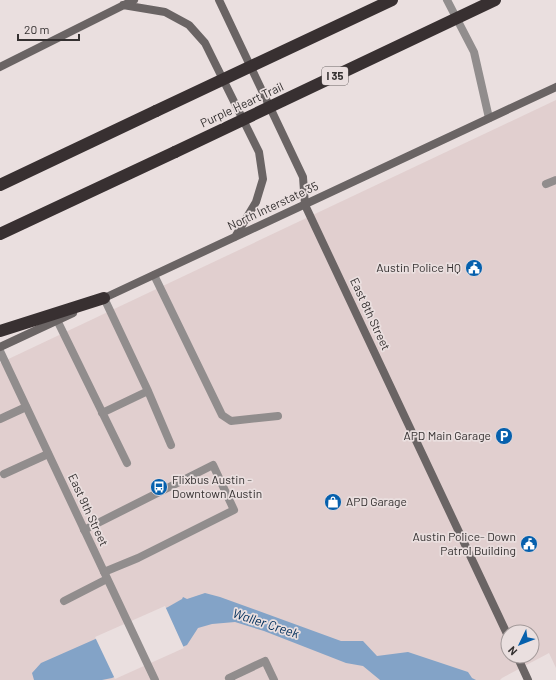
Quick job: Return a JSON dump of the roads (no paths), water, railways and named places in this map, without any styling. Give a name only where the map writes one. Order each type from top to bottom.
[{"type":"highway","points":[[0,185],[392,0]]},
{"type":"highway","name":"Purple Heart Trail","points":[[0,234],[494,0]]},
{"type":"highway","points":[[0,331],[104,298]]},
{"type":"main road","points":[[0,67],[134,0]]},
{"type":"main road","name":"East 8th Street","points":[[219,0],[303,177],[305,204],[502,624]]},
{"type":"main road","points":[[123,5],[166,12],[189,25],[205,43],[259,152],[263,178],[256,202],[234,238]]},
{"type":"main road","name":"North Interstate 35","points":[[0,347],[556,87]]},
{"type":"main road","points":[[521,664],[528,680]]},
{"type":"street","points":[[447,0],[474,52],[489,118]]},
{"type":"street","points":[[546,184],[556,180]]},
{"type":"street","points":[[154,275],[222,415],[231,421],[278,416]]},
{"type":"street","points":[[104,298],[148,391],[171,445]]},
{"type":"street","points":[[58,320],[127,463]]},
{"type":"street","name":"East 9th Street","points":[[0,351],[155,680]]},
{"type":"street","points":[[102,413],[148,391]]},
{"type":"street","points":[[0,419],[26,407]]},
{"type":"street","points":[[4,474],[48,454]]},
{"type":"street","points":[[64,600],[138,558],[234,510],[213,465],[84,530]]},
{"type":"street","points":[[231,680],[230,678],[265,661],[274,680]]},
{"type":"water","name":"Waller Creek","points":[[205,593],[220,597],[341,641],[363,641],[377,656],[408,652],[468,672],[472,678],[476,680],[380,680],[363,666],[346,663],[264,631],[235,622],[212,624],[198,628],[187,645],[112,678],[102,680],[34,680],[32,673],[41,663],[168,607],[183,597],[187,599]]},
{"type":"place","name":"Austin Police HQ","points":[[474,268]]},
{"type":"place","name":"APD Main Garage","points":[[504,436]]},
{"type":"place","name":"Flixbus Austin - Downtown Austin","points":[[159,487]]},
{"type":"place","name":"APD Garage","points":[[333,502]]},
{"type":"place","name":"Austin Police- Down Patrol Building","points":[[529,544]]}]
